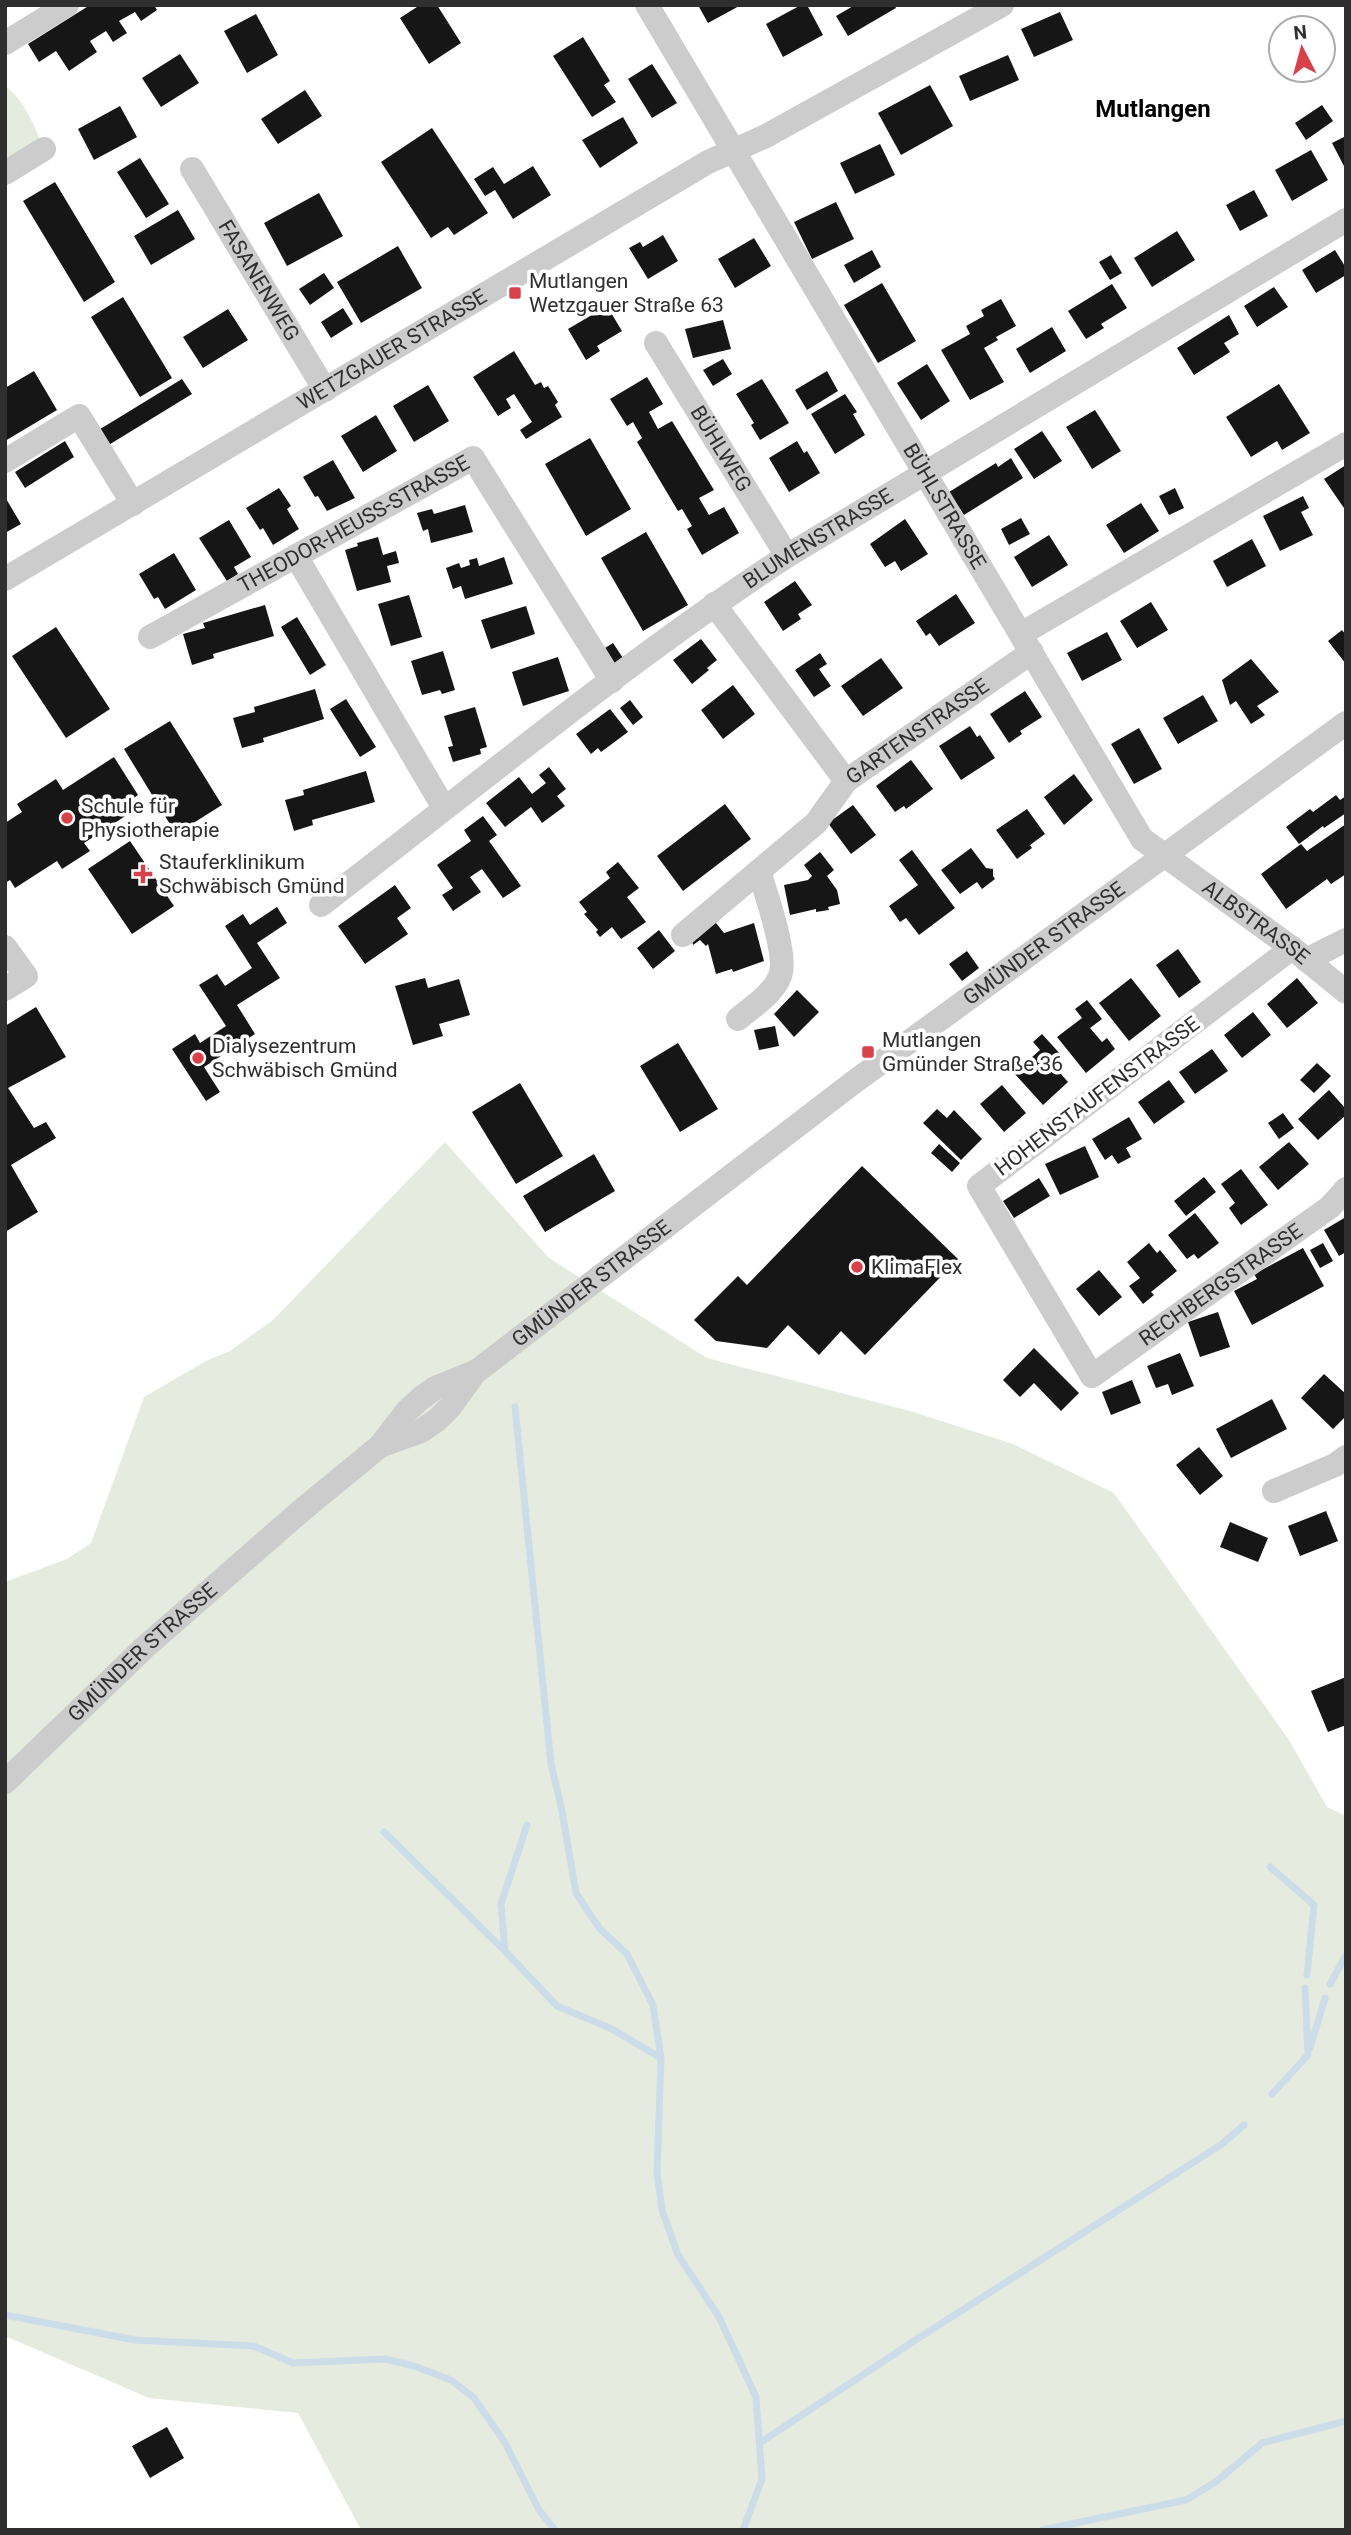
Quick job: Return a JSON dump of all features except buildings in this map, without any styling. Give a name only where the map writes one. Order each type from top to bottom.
[{"type":"street","points":[[5,43],[68,5]]},
{"type":"street","name":"BÜHLSTRASSE","points":[[647,5],[1142,839],[1163,856]]},
{"type":"street","name":"WETZGAUER STRASSE","points":[[5,579],[708,162],[766,136],[1002,5]]},
{"type":"street","points":[[5,173],[44,149]]},
{"type":"street","name":"FASANENWEG","points":[[192,169],[326,390]]},
{"type":"street","name":"BLUMENSTRASSE","points":[[321,905],[444,808],[714,604],[787,556],[1346,220]]},
{"type":"street","name":"BÜHLWEG","points":[[656,343],[787,556]]},
{"type":"street","points":[[5,461],[79,416],[133,504]]},
{"type":"street","name":"GARTENSTRASSE","points":[[714,604],[846,781],[1026,643],[1346,444]]},
{"type":"street","name":"THEODOR-HEUSS-STRASSE","points":[[150,637],[473,458],[612,681]]},
{"type":"street","points":[[296,556],[444,808]]},
{"type":"street","name":"GMÜNDER STRASSE","points":[[5,1782],[144,1648],[380,1446],[398,1420],[420,1399],[455,1398],[477,1371],[854,1082],[1346,723]]},
{"type":"street","points":[[683,935],[817,823],[846,781]]},
{"type":"street","name":"ALBSTRASSE","points":[[1163,856],[1299,954],[1346,992]]},
{"type":"street","points":[[738,1018],[771,989],[780,977],[783,961],[760,871]]},
{"type":"street","points":[[1299,954],[1346,940]]},
{"type":"street","points":[[5,947],[15,983]]},
{"type":"street","name":"HOHENSTAUFENSTRASSE","points":[[1092,1376],[979,1186],[1299,954]]},
{"type":"street","name":"RECHBERGSTRASSE","points":[[1092,1376],[1330,1208],[1346,1189]]},
{"type":"street","points":[[1274,1491],[1335,1465],[1346,1457]]},
{"type":"shaded area","points":[[5,86],[24,107],[44,149],[5,173]]},
{"type":"shaded area","points":[[445,1142],[549,1258],[707,1358],[910,1411],[1013,1444],[1114,1493],[1289,1740],[1327,1807],[1346,1816],[1346,2530],[361,2530],[298,2413],[149,2398],[5,2336],[5,1582],[67,1559],[91,1543],[144,1397],[206,1361],[230,1351],[273,1320]]},
{"type":"waterway","points":[[515,1407],[551,1764],[576,1893],[600,1929],[627,1954],[653,2005],[661,2058],[657,2173],[662,2210],[678,2255],[719,2317],[756,2397],[762,2479],[743,2530]]},
{"type":"waterway","points":[[505,1951],[501,1904],[527,1825]]},
{"type":"waterway","points":[[384,1832],[557,2006],[610,2028],[661,2058]]},
{"type":"waterway","points":[[1270,1867],[1314,1905],[1307,1975]]},
{"type":"waterway","points":[[1330,1984],[1346,1955]]},
{"type":"waterway","points":[[1272,2094],[1308,2055],[1305,1988]]},
{"type":"waterway","points":[[1310,2048],[1325,1998]]},
{"type":"waterway","points":[[761,2442],[1222,2144],[1244,2125]]},
{"type":"waterway","points":[[5,2315],[135,2340],[254,2346],[293,2363],[385,2359],[414,2366],[451,2380],[474,2398],[504,2441],[539,2510],[555,2530]]},
{"type":"waterway","points":[[1042,2530],[1186,2500],[1217,2481],[1262,2443],[1346,2421]]},
{"type":"place","name":"Mutlangen Wetzgauer Straße 63","points":[[515,293]]},
{"type":"place","name":"Schule für Physiotherapie","points":[[67,818]]},
{"type":"place","name":"Stauferklinikum Schwäbisch Gmünd","points":[[143,874]]},
{"type":"place","name":"Mutlangen Gmünder Straße 36","points":[[868,1052]]},
{"type":"place","name":"Dialysezentrum Schwäbisch Gmünd","points":[[198,1058]]},
{"type":"place","name":"KlimaFlex","points":[[857,1267]]},
{"type":"district","name":"Mutlangen","points":[[1153,109]]}]
